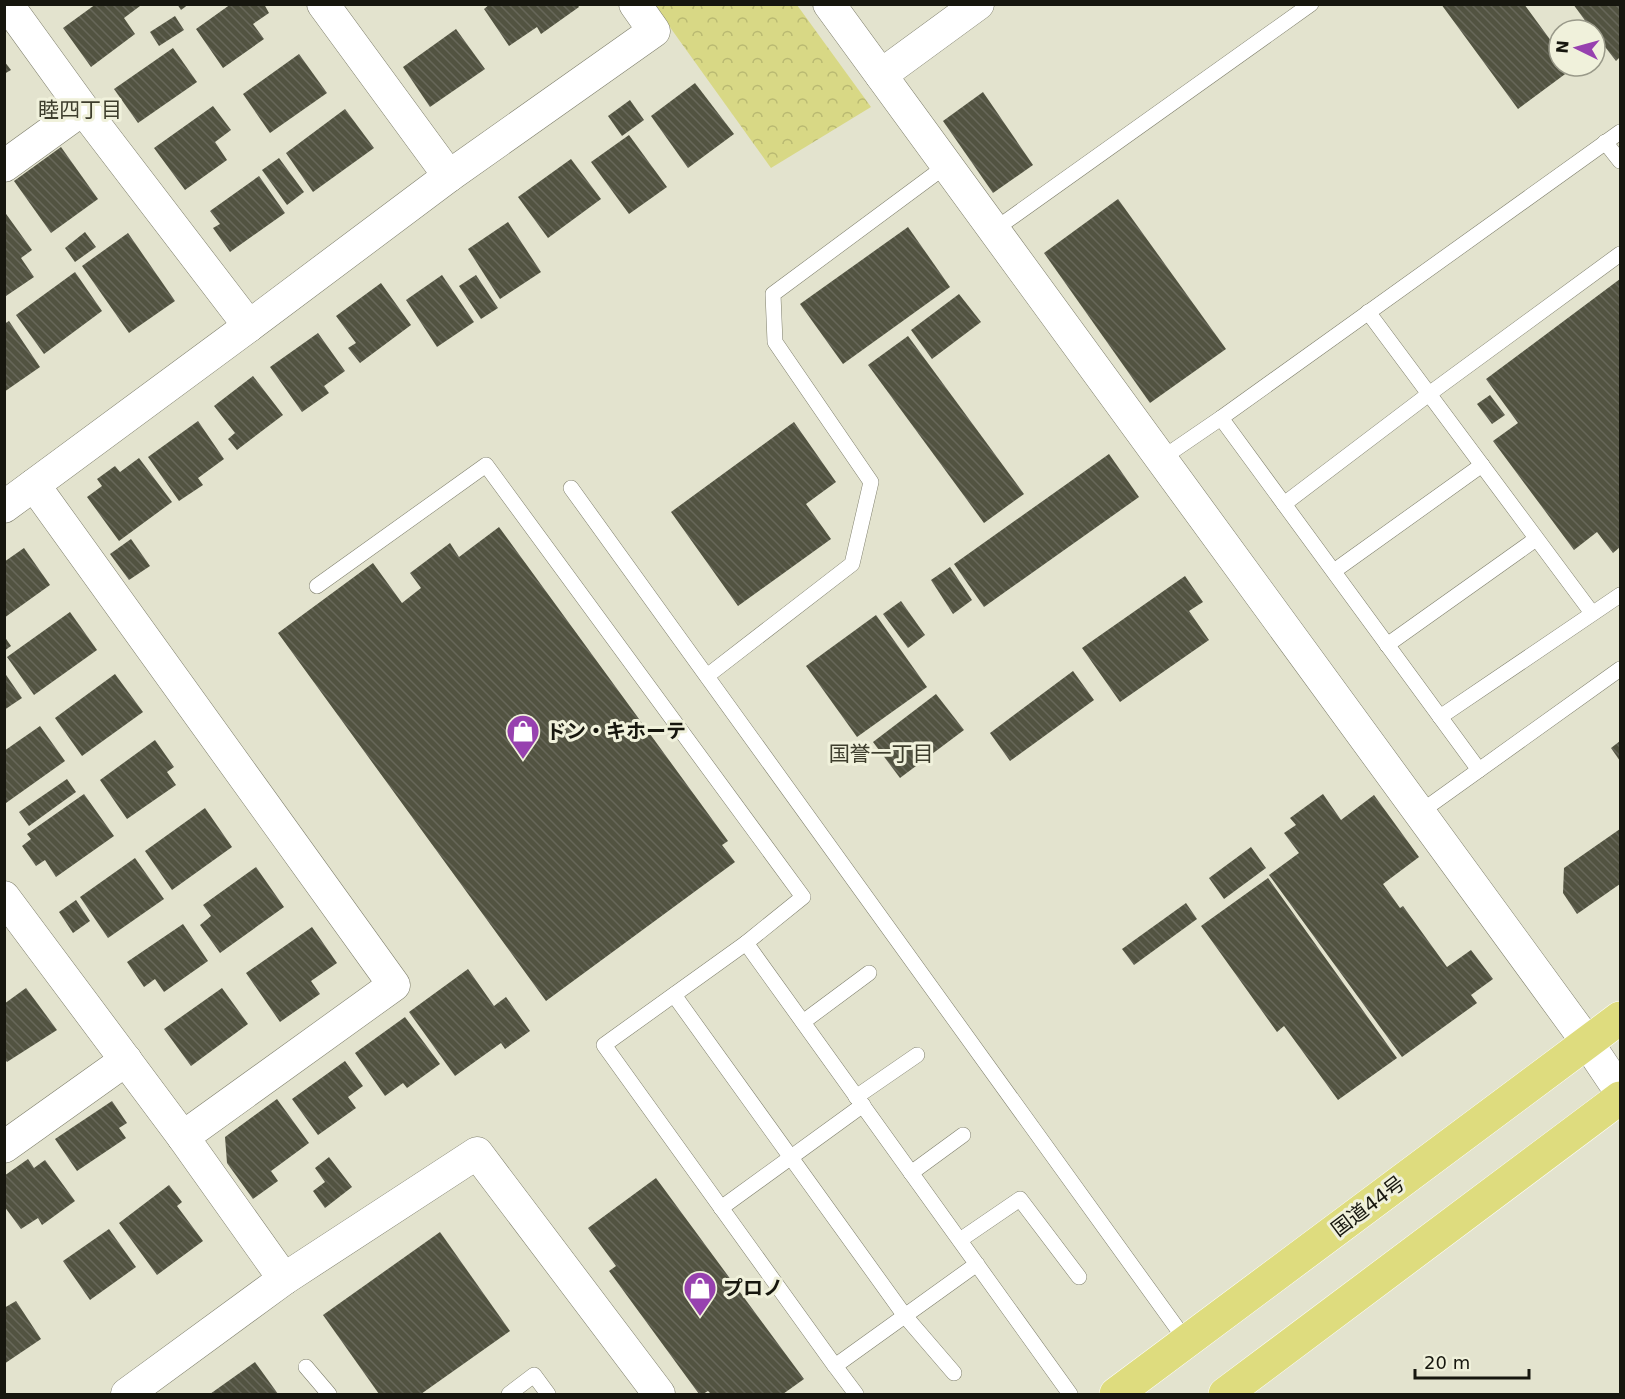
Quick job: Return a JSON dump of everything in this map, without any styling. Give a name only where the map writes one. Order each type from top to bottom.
[{"type":"highway","name":"国道44号","points":[[1116,1395],[1620,1018]]},
{"type":"highway","points":[[1225,1395],[1620,1098]]},
{"type":"street","points":[[7,4],[82,109],[249,326]]},
{"type":"street","points":[[323,4],[449,176]]},
{"type":"street","points":[[4,507],[449,176],[654,31],[635,4]]},
{"type":"street","points":[[829,4],[1587,1042],[1620,1091]]},
{"type":"street","points":[[881,75],[978,4]]},
{"type":"street","points":[[4,166],[82,109]]},
{"type":"street","points":[[34,485],[394,985],[183,1137]]},
{"type":"street","points":[[4,897],[183,1137],[284,1279]]},
{"type":"street","points":[[4,1147],[126,1060]]},
{"type":"street","points":[[127,1395],[284,1279],[477,1153],[659,1395]]},
{"type":"lane","points":[[994,230],[1311,4]]},
{"type":"lane","points":[[1161,459],[1620,132]]},
{"type":"lane","points":[[1605,142],[1620,161]]},
{"type":"lane","points":[[707,676],[852,564],[871,482],[775,342],[773,294],[947,165]]},
{"type":"lane","points":[[1284,504],[1429,394],[1620,255]]},
{"type":"lane","points":[[1368,312],[1592,613]]},
{"type":"lane","points":[[1221,418],[1479,770]]},
{"type":"lane","points":[[316,586],[486,465],[803,897],[746,943],[604,1045],[856,1395]]},
{"type":"lane","points":[[1334,571],[1482,465]]},
{"type":"lane","points":[[571,488],[1187,1342]]},
{"type":"lane","points":[[1387,645],[1536,539]]},
{"type":"lane","points":[[1440,717],[1620,595]]},
{"type":"lane","points":[[1419,813],[1620,669]]},
{"type":"lane","points":[[746,943],[1071,1395]]},
{"type":"lane","points":[[803,1022],[869,974]]},
{"type":"lane","points":[[674,995],[905,1316],[954,1373]]},
{"type":"lane","points":[[721,1208],[791,1157],[917,1055]]},
{"type":"lane","points":[[911,1173],[963,1135]]},
{"type":"lane","points":[[960,1240],[1020,1199],[1079,1277]]},
{"type":"lane","points":[[835,1366],[977,1264]]},
{"type":"lane","points":[[306,1367],[329,1395]]},
{"type":"lane","points":[[509,1395],[534,1375],[548,1395]]},
{"type":"green space","points":[[654,5],[797,5],[871,107],[771,168]]},
{"type":"building","points":[[96,4],[139,4],[140,6],[124,18],[135,34],[91,67],[63,28]]},
{"type":"building","points":[[177,4],[189,4],[181,10]]},
{"type":"building","points":[[231,4],[264,4],[269,13],[253,24],[264,39],[223,68],[196,29]]},
{"type":"building","points":[[490,4],[577,4],[579,7],[541,34],[537,27],[509,46],[484,9]]},
{"type":"building","points":[[1441,4],[1524,4],[1547,35],[1547,78],[1560,78],[1518,109]]},
{"type":"building","points":[[1573,4],[1620,4],[1620,57],[1616,61],[1607,49],[1607,18],[1583,18]]},
{"type":"building","points":[[175,16],[184,30],[159,46],[150,32]]},
{"type":"building","points":[[456,29],[485,69],[430,107],[403,67]]},
{"type":"building","points":[[173,48],[197,82],[138,123],[114,89]]},
{"type":"building","points":[[299,54],[327,93],[270,133],[243,94]]},
{"type":"building","points":[[4,61],[11,70],[4,74]]},
{"type":"building","points":[[695,83],[734,134],[688,168],[651,116]]},
{"type":"building","points":[[983,92],[1033,165],[993,193],[943,121]]},
{"type":"building","points":[[630,100],[644,120],[622,136],[608,116]]},
{"type":"building","points":[[213,106],[231,130],[215,142],[227,160],[185,190],[154,148]]},
{"type":"building","points":[[345,109],[374,148],[313,192],[286,153]]},
{"type":"building","points":[[629,135],[667,187],[629,214],[591,162]]},
{"type":"building","points":[[61,147],[98,199],[51,233],[14,181]]},
{"type":"building","points":[[279,158],[304,192],[287,205],[262,170]]},
{"type":"building","points":[[571,159],[601,199],[548,238],[518,197]]},
{"type":"building","points":[[259,176],[285,213],[230,252],[213,228],[220,224],[210,211]]},
{"type":"building","points":[[1118,199],[1226,349],[1150,403],[1044,253]]},
{"type":"building","points":[[4,211],[32,250],[21,258],[34,277],[6,296],[4,294]]},
{"type":"building","points":[[508,222],[541,272],[500,299],[468,249]]},
{"type":"building","points":[[908,227],[950,287],[843,364],[800,304]]},
{"type":"building","points":[[85,232],[96,247],[75,262],[65,248]]},
{"type":"building","points":[[128,233],[175,301],[129,333],[82,266]]},
{"type":"building","points":[[75,272],[102,311],[44,354],[16,315]]},
{"type":"building","points":[[442,275],[474,322],[437,347],[406,300]]},
{"type":"building","points":[[476,275],[498,308],[481,319],[459,286]]},
{"type":"building","points":[[1620,279],[1620,547],[1613,553],[1597,532],[1574,550],[1493,441],[1518,423],[1486,379]]},
{"type":"building","points":[[381,283],[411,325],[360,363],[348,348],[356,343],[336,316]]},
{"type":"building","points":[[959,294],[981,322],[932,359],[911,330]]},
{"type":"building","points":[[9,321],[40,367],[4,392],[4,324]]},
{"type":"building","points":[[318,333],[345,371],[324,386],[329,393],[302,412],[270,367]]},
{"type":"building","points":[[908,336],[1024,494],[984,523],[868,365]]},
{"type":"building","points":[[253,376],[283,415],[237,450],[228,439],[235,433],[214,406]]},
{"type":"building","points":[[1490,395],[1505,415],[1492,424],[1477,404]]},
{"type":"building","points":[[198,421],[224,459],[198,478],[203,485],[179,501],[148,457]]},
{"type":"building","points":[[794,422],[836,482],[806,504],[831,539],[738,606],[671,512]]},
{"type":"building","points":[[1109,454],[1139,497],[984,607],[954,564]]},
{"type":"building","points":[[139,458],[172,502],[119,541],[87,497],[102,486],[97,479],[115,466],[120,472]]},
{"type":"building","points":[[499,527],[728,841],[722,845],[735,862],[546,1001],[278,633],[373,563],[402,603],[421,588],[410,573],[450,543],[459,557]]},
{"type":"building","points":[[131,539],[150,566],[129,580],[110,554]]},
{"type":"building","points":[[24,548],[50,585],[4,618],[4,562]]},
{"type":"building","points":[[950,567],[972,600],[953,614],[931,580]]},
{"type":"building","points":[[1185,576],[1203,602],[1189,611],[1209,640],[1120,702],[1082,648]]},
{"type":"building","points":[[901,601],[925,635],[908,648],[883,614]]},
{"type":"building","points":[[70,612],[97,650],[34,695],[7,657]]},
{"type":"building","points":[[876,615],[927,687],[857,737],[806,666]]},
{"type":"building","points":[[4,636],[11,646],[4,651]]},
{"type":"building","points":[[1073,671],[1094,700],[1010,761],[990,733]]},
{"type":"building","points":[[4,672],[22,698],[4,710]]},
{"type":"building","points":[[115,674],[143,712],[82,756],[55,718]]},
{"type":"building","points":[[936,694],[964,730],[900,778],[873,742]]},
{"type":"building","points":[[40,726],[65,761],[6,803],[4,801],[4,751]]},
{"type":"building","points":[[155,740],[174,767],[167,772],[176,785],[127,819],[100,780]]},
{"type":"building","points":[[1620,741],[1620,761],[1611,748]]},
{"type":"building","points":[[67,779],[76,792],[29,826],[19,812]]},
{"type":"building","points":[[84,794],[114,836],[56,877],[45,860],[36,866],[22,846],[31,839],[27,834]]},
{"type":"building","points":[[1323,794],[1341,820],[1374,795],[1419,857],[1383,884],[1400,908],[1403,906],[1447,967],[1471,950],[1493,979],[1471,995],[1477,1003],[1402,1057],[1269,875],[1299,853],[1284,833],[1296,825],[1290,818]]},
{"type":"building","points":[[205,808],[232,847],[172,890],[145,851]]},
{"type":"building","points":[[1620,829],[1620,884],[1577,914],[1563,893],[1564,868]]},
{"type":"building","points":[[1251,847],[1266,868],[1224,899],[1209,878]]},
{"type":"building","points":[[135,858],[164,899],[108,938],[80,897]]},
{"type":"building","points":[[256,867],[284,907],[220,953],[200,925],[211,916],[203,905]]},
{"type":"building","points":[[1268,878],[1397,1058],[1338,1100],[1284,1026],[1277,1032],[1201,926]]},
{"type":"building","points":[[76,900],[90,921],[73,933],[59,912]]},
{"type":"building","points":[[1186,903],[1197,919],[1134,965],[1122,949]]},
{"type":"building","points":[[183,924],[208,961],[164,992],[155,979],[144,987],[127,962]]},
{"type":"building","points":[[312,927],[337,963],[311,981],[320,994],[280,1022],[246,973]]},
{"type":"building","points":[[468,969],[494,1006],[506,997],[530,1031],[505,1049],[501,1043],[455,1076],[409,1012]]},
{"type":"building","points":[[26,988],[57,1030],[7,1062],[4,1058],[4,1004]]},
{"type":"building","points":[[222,988],[248,1024],[191,1066],[164,1029]]},
{"type":"building","points":[[405,1017],[440,1064],[407,1088],[403,1083],[385,1096],[355,1053]]},
{"type":"building","points":[[345,1061],[363,1086],[348,1097],[356,1108],[318,1135],[292,1099]]},
{"type":"building","points":[[277,1099],[309,1143],[271,1171],[278,1181],[253,1199],[227,1163],[225,1137]]},
{"type":"building","points":[[112,1101],[127,1123],[119,1128],[126,1138],[77,1171],[55,1139]]},
{"type":"building","points":[[329,1157],[352,1187],[325,1208],[313,1191],[325,1182],[315,1168]]},
{"type":"building","points":[[28,1159],[34,1168],[45,1160],[75,1201],[42,1225],[38,1218],[21,1229],[4,1206],[4,1176]]},
{"type":"building","points":[[656,1178],[804,1379],[783,1394],[711,1394],[708,1391],[699,1394],[609,1271],[616,1266],[588,1228]]},
{"type":"building","points":[[169,1185],[182,1202],[177,1206],[203,1241],[157,1275],[119,1223]]},
{"type":"building","points":[[109,1229],[136,1267],[90,1300],[63,1261]]},
{"type":"building","points":[[440,1232],[510,1331],[421,1394],[379,1394],[323,1315]]},
{"type":"building","points":[[16,1301],[41,1339],[4,1364],[4,1308]]},
{"type":"building","points":[[255,1362],[278,1394],[210,1394]]},
{"type":"place","name":"ドン・キホーテ","points":[[523,760]]},
{"type":"place","name":"プロノ","points":[[700,1317]]},
{"type":"district","name":"睦四丁目","points":[[80,110]]},
{"type":"district","name":"国誉一丁目","points":[[881,754]]}]
